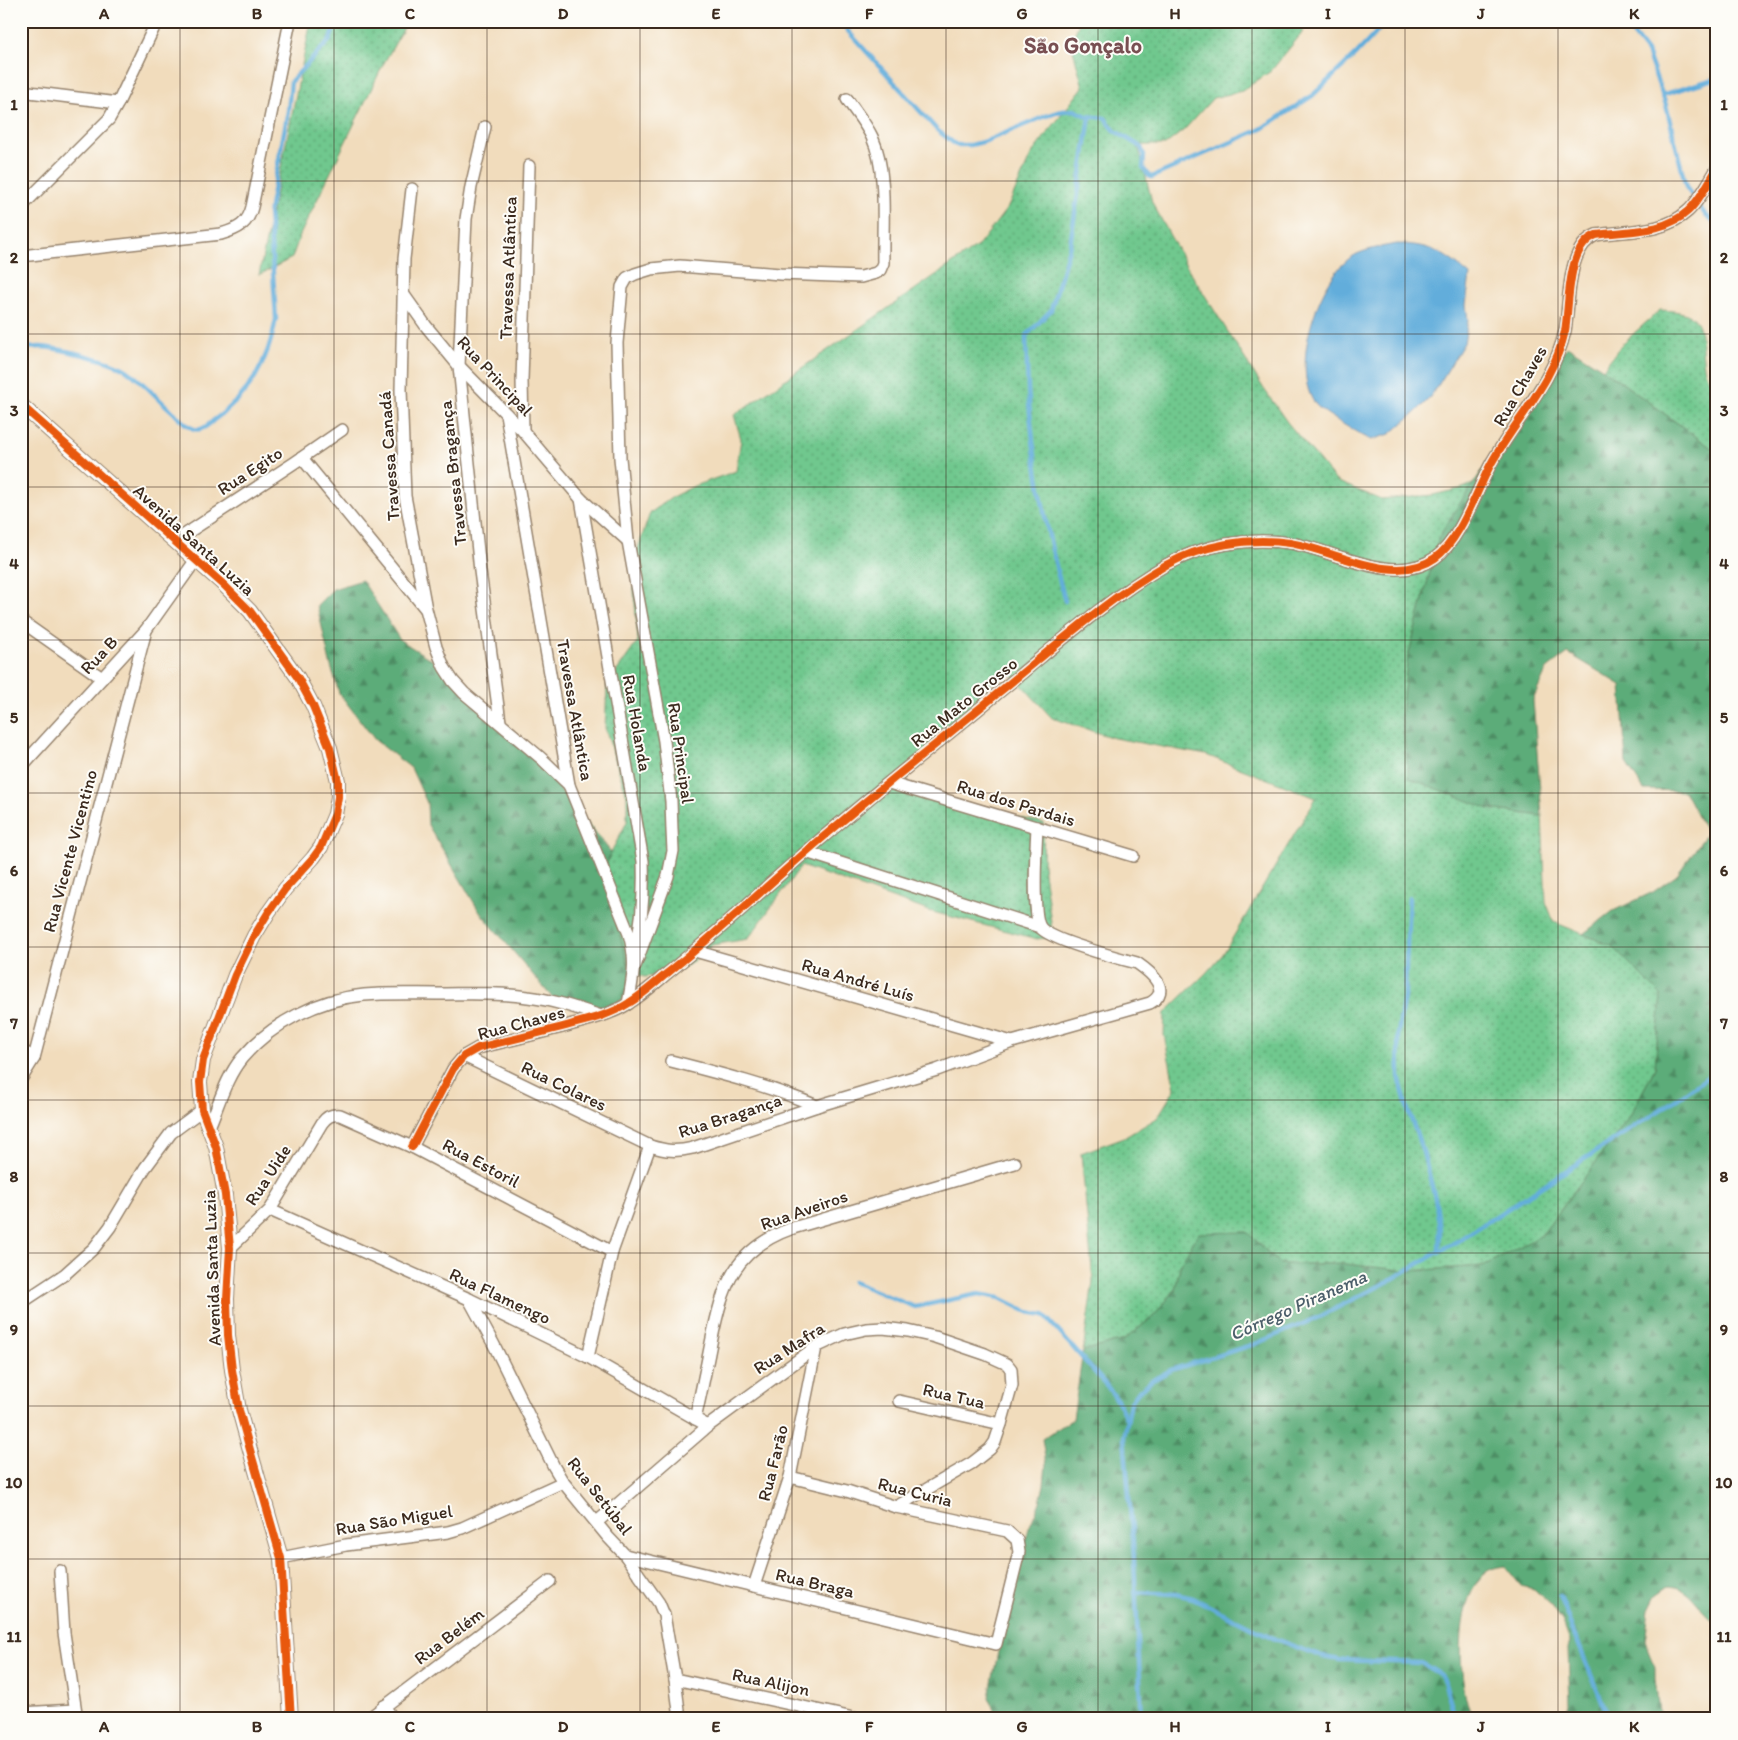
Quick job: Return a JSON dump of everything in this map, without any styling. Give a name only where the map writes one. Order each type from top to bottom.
[{"type":"street","points":[[21,207],[109,119],[118,104],[156,21]]},
{"type":"street","points":[[21,256],[222,234],[235,230],[246,223],[252,207],[290,21]]},
{"type":"street","points":[[21,91],[118,104]]},
{"type":"street","name":"Rua Principal","points":[[635,966],[668,876],[673,851],[672,802],[664,741],[628,541],[620,458],[617,343],[622,286],[627,278],[635,274],[651,269],[680,266],[780,274],[861,277],[880,270],[883,263],[882,174],[878,150],[872,136],[847,99]]},
{"type":"street","name":"Travessa Bragança","points":[[485,127],[471,187],[466,219],[460,366],[480,571],[500,722]]},
{"type":"street","name":"Travessa Atlântica","points":[[522,431],[529,166]]},
{"type":"street","name":"Rua Chaves","points":[[1366,564],[1406,569],[1422,565],[1437,557],[1448,546],[1495,457],[1541,388],[1557,357],[1565,329],[1572,273],[1583,244],[1589,238],[1596,235],[1647,230],[1663,226],[1678,219],[1689,210],[1717,169]]},
{"type":"street","name":"Travessa Canadá","points":[[412,189],[404,259],[401,390],[405,496],[426,609],[436,647],[444,667],[464,693],[500,722]]},
{"type":"street","name":"Rua Principal","points":[[404,295],[426,326],[460,366],[522,431],[581,499],[628,541]]},
{"type":"street","name":"Avenida Santa Luzia","points":[[21,405],[224,585],[250,611],[298,678],[313,706],[334,763],[338,789],[335,814],[321,847],[285,889],[254,936],[235,974],[203,1060],[200,1082],[202,1110],[221,1169],[230,1248],[227,1299],[228,1335],[232,1370],[239,1410],[281,1558],[290,1719]]},
{"type":"street","name":"Travessa Atlântica","points":[[506,414],[569,785],[629,934],[634,952],[635,966],[628,1004]]},
{"type":"street","name":"Rua Egito","points":[[175,541],[342,430]]},
{"type":"street","points":[[302,458],[426,609]]},
{"type":"street","name":"Rua Holanda","points":[[581,499],[644,861],[643,909],[641,926],[634,952]]},
{"type":"street","name":"Rua Mato Grosso","points":[[628,1004],[695,951],[806,852],[1112,600],[1169,563],[1200,550],[1227,544],[1258,542],[1288,543],[1366,564]]},
{"type":"street","name":"Rua B","points":[[21,767],[146,630],[195,560]]},
{"type":"street","points":[[21,621],[102,678]]},
{"type":"street","name":"Rua Vicente Vicentino","points":[[21,1078],[34,1058],[146,630]]},
{"type":"street","points":[[500,722],[569,785]]},
{"type":"street","name":"Rua dos Pardais","points":[[889,783],[1133,856]]},
{"type":"street","points":[[1036,827],[1036,908],[1040,926]]},
{"type":"street","points":[[806,852],[1040,926]]},
{"type":"street","name":"Rua Bragança","points":[[650,1146],[668,1152],[678,1152],[692,1148],[817,1106],[937,1070],[1012,1042],[1150,1003],[1159,994],[1160,988],[1154,975],[1137,963],[1061,940],[1046,933],[1040,926]]},
{"type":"street","name":"Rua André Luís","points":[[695,951],[1012,1042]]},
{"type":"street","points":[[209,1127],[232,1073],[242,1059],[271,1031],[288,1020],[312,1008],[333,1001],[362,995],[499,994],[556,1002],[601,1016]]},
{"type":"street","name":"Rua Chaves","points":[[412,1147],[452,1069],[464,1056],[478,1048],[601,1016],[628,1004]]},
{"type":"street","points":[[21,1050],[34,1058]]},
{"type":"street","name":"Rua Colares","points":[[464,1056],[650,1146]]},
{"type":"street","points":[[672,1061],[751,1081],[817,1106]]},
{"type":"street","points":[[21,1303],[65,1274],[94,1248],[110,1227],[145,1168],[171,1133],[202,1110]]},
{"type":"street","name":"Rua Estoril","points":[[330,1115],[340,1115],[412,1147],[612,1252]]},
{"type":"street","name":"Rua Uide","points":[[230,1248],[270,1210],[322,1123],[330,1115]]},
{"type":"street","points":[[588,1357],[612,1252],[650,1146]]},
{"type":"street","name":"Rua Aveiros","points":[[696,1419],[719,1305],[729,1280],[740,1261],[762,1242],[794,1228],[1014,1163]]},
{"type":"street","name":"Rua Flamengo","points":[[270,1210],[469,1299],[588,1357],[708,1426]]},
{"type":"street","name":"Rua Setúbal","points":[[469,1299],[563,1482],[625,1555],[659,1603],[664,1615],[676,1679],[680,1719]]},
{"type":"street","name":"Rua Mafra","points":[[708,1426],[816,1347],[844,1334],[866,1328],[883,1328],[935,1337],[998,1359],[1011,1369],[1012,1384],[1001,1424]]},
{"type":"street","name":"Rua Farão","points":[[754,1586],[790,1477],[816,1347]]},
{"type":"street","name":"Rua Tua","points":[[899,1401],[1001,1424]]},
{"type":"street","points":[[896,1507],[972,1463],[990,1449],[1001,1424]]},
{"type":"street","points":[[597,1522],[708,1426]]},
{"type":"street","name":"Rua Curia","points":[[790,1477],[847,1491],[896,1507],[1007,1531],[1017,1540],[1019,1552],[996,1644]]},
{"type":"street","name":"Rua São Miguel","points":[[281,1558],[346,1545],[448,1532],[462,1528],[563,1482]]},
{"type":"street","name":"Rua Braga","points":[[625,1555],[996,1644]]},
{"type":"street","points":[[21,1713],[76,1714],[64,1632],[60,1570]]},
{"type":"street","name":"Rua Belém","points":[[368,1719],[550,1581]]},
{"type":"street","name":"Rua Alijon","points":[[676,1679],[858,1719]]},
{"type":"street","points":[[384,1706],[393,1719]]},
{"type":"green space","points":[[311,21],[408,21],[385,61],[300,235],[292,258],[259,275]]},
{"type":"green space","points":[[1080,21],[1305,21],[1302,33],[1271,71],[1242,91],[1213,98],[1184,130],[1165,145],[1138,145],[1152,202],[1187,267],[1264,389],[1287,422],[1336,481],[1382,500],[1433,495],[1463,488],[1475,483],[1439,537],[1408,657],[1401,714],[1489,809],[1542,816],[1546,902],[1554,922],[1612,946],[1661,995],[1655,1068],[1630,1116],[1542,1235],[1483,1266],[1409,1271],[1345,1264],[1280,1264],[1247,1232],[1181,1262],[1175,1290],[1154,1316],[1124,1340],[1083,1351],[1093,1281],[1081,1153],[1127,1136],[1157,1118],[1175,1089],[1164,1035],[1165,1013],[1223,954],[1316,798],[1206,755],[1114,738],[1052,718],[1006,668],[896,791],[1044,823],[1043,865],[1053,937],[1037,939],[929,911],[801,866],[748,939],[712,945],[690,964],[669,974],[644,977],[630,971],[604,871],[611,852],[627,822],[627,796],[605,728],[607,685],[638,641],[632,566],[650,513],[674,496],[694,486],[736,471],[741,439],[734,415],[979,245],[1008,207],[1032,153],[1083,87],[1071,42]]},
{"type":"green space","points":[[1660,310],[1687,314],[1694,318],[1698,324],[1705,369],[1714,391],[1717,393],[1717,452],[1603,369],[1622,344]]},
{"type":"green space","points":[[1567,346],[1603,369],[1717,452],[1717,1622],[1684,1591],[1669,1586],[1656,1595],[1649,1609],[1645,1640],[1655,1666],[1660,1719],[1564,1719],[1570,1705],[1568,1649],[1570,1641],[1563,1622],[1552,1606],[1534,1589],[1521,1586],[1505,1566],[1492,1569],[1483,1574],[1473,1590],[1463,1625],[1461,1646],[1464,1687],[1473,1719],[997,1719],[989,1697],[1004,1622],[1029,1528],[1040,1502],[1044,1485],[1046,1464],[1042,1439],[1073,1419],[1083,1351],[1124,1340],[1154,1316],[1175,1290],[1181,1262],[1199,1233],[1247,1232],[1280,1264],[1345,1264],[1409,1271],[1483,1266],[1542,1235],[1630,1116],[1655,1068],[1661,995],[1612,946],[1583,934],[1613,911],[1653,892],[1677,875],[1707,833],[1684,791],[1644,790],[1626,763],[1621,685],[1568,653],[1547,669],[1533,700],[1542,816],[1489,809],[1409,778],[1401,714],[1408,657],[1439,537]]},
{"type":"green space","points":[[362,580],[400,640],[459,679],[491,715],[513,731],[611,852],[604,871],[630,971],[627,998],[602,1009],[578,1009],[555,1001],[479,911],[428,825],[427,803],[411,768],[375,740],[339,693],[317,605],[333,589]]},
{"type":"water","points":[[1397,244],[1409,244],[1428,248],[1453,261],[1470,275],[1466,305],[1468,320],[1464,343],[1427,401],[1390,434],[1371,440],[1333,418],[1316,405],[1308,390],[1305,371],[1306,349],[1310,327],[1318,306],[1327,286],[1338,270],[1354,255]]},
{"type":"waterway","points":[[21,348],[40,347],[60,350],[99,359],[121,367],[134,376],[183,422],[194,429],[207,426],[238,400],[256,376],[273,335],[276,319],[269,212],[288,111],[291,81],[330,40],[336,21]]},
{"type":"waterway","points":[[841,21],[937,130],[956,145],[971,145],[986,141],[1046,116],[1062,111],[1074,110],[1087,116],[1105,118],[1115,131],[1141,147],[1144,155],[1143,168],[1152,177],[1261,129],[1312,96],[1387,21]]},
{"type":"waterway","points":[[1623,21],[1647,52],[1666,105],[1686,187],[1704,213],[1717,226]]},
{"type":"waterway","points":[[1662,95],[1717,78]]},
{"type":"waterway","points":[[1065,601],[1053,555],[1039,484],[1028,394],[1026,336],[1051,310],[1070,245],[1090,117]]},
{"type":"waterway","points":[[1409,897],[1405,990],[1398,1034],[1399,1076],[1406,1104],[1423,1152],[1435,1198],[1440,1230],[1439,1252]]},
{"type":"waterway","name":"Córrego Piranema","points":[[1142,1719],[1133,1542],[1124,1437],[1131,1402],[1139,1391],[1151,1381],[1171,1370],[1255,1344],[1319,1317],[1387,1282],[1459,1240],[1680,1097],[1717,1070]]},
{"type":"waterway","points":[[853,1282],[915,1307],[979,1294],[1000,1298],[1028,1312],[1044,1315],[1107,1386],[1117,1400],[1127,1420]]},
{"type":"waterway","points":[[1135,1592],[1175,1594],[1193,1598],[1275,1639],[1323,1657],[1340,1660],[1421,1663],[1441,1675],[1456,1719]]},
{"type":"waterway","points":[[1559,1596],[1609,1719]]},
{"type":"cycle path","points":[[412,1147],[453,1069],[464,1056],[478,1048],[602,1016],[634,1000],[697,949],[841,822],[1059,642],[1100,609],[1166,565],[1195,552],[1210,548],[1226,544],[1258,541],[1290,543],[1383,568],[1401,569],[1419,566],[1435,558],[1444,550],[1461,527],[1492,462],[1544,383],[1560,349],[1565,331],[1574,263],[1586,241],[1596,235],[1645,230],[1668,224],[1688,211],[1704,191],[1717,169]]},
{"type":"cycle path","points":[[21,405],[224,585],[250,611],[298,678],[313,706],[330,748],[338,781],[335,814],[321,847],[285,889],[268,913],[254,936],[235,975],[203,1060],[200,1082],[202,1110],[216,1147],[225,1195],[230,1248],[227,1299],[228,1335],[232,1370],[239,1410],[281,1558],[291,1719]]},
{"type":"district","name":"São Gonçalo","points":[[1083,45]]}]
